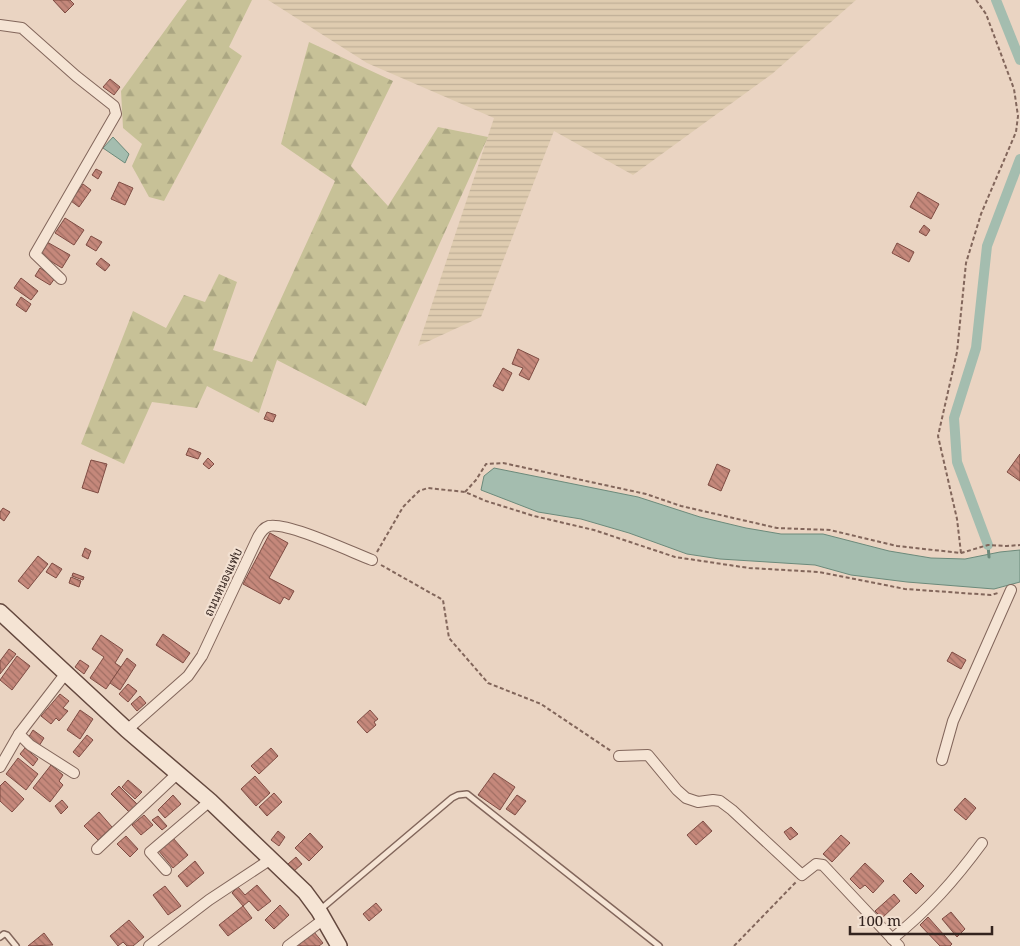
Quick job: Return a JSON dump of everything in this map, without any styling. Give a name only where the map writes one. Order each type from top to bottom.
[{"type":"street","points":[[0,25],[22,28],[76,76],[114,106],[116,114],[35,254],[61,279]]},
{"type":"street","name":"ถนนหนองแฟบ","points":[[128,730],[188,676],[202,656],[263,529],[268,526],[288,527],[372,560]]},
{"type":"street","points":[[942,760],[953,721],[1010,590]]},
{"type":"street","points":[[0,612],[128,730],[210,801],[306,892],[339,946]]},
{"type":"street","points":[[0,766],[20,734],[66,673]]},
{"type":"street","points":[[20,734],[30,745],[74,773]]},
{"type":"street","points":[[619,756],[648,755],[686,798],[698,802],[720,801],[802,876],[816,864],[823,865],[829,869],[896,942],[912,923],[944,892],[982,843]]},
{"type":"street","points":[[97,849],[178,773]]},
{"type":"street","points":[[166,870],[150,852],[210,801]]},
{"type":"street","points":[[149,946],[209,900],[271,859]]},
{"type":"street","points":[[288,946],[321,915]]},
{"type":"lane","points":[[321,915],[452,798],[466,794],[659,946]]},
{"type":"lane","points":[[0,937],[4,934],[7,935],[16,946]]},
{"type":"path","points":[[961,553],[957,519],[938,436],[957,352],[966,263],[981,214],[1016,132],[1018,116],[1014,89],[986,14],[976,0]]},
{"type":"path","points":[[465,492],[476,480],[486,464],[503,463],[646,494],[681,506],[777,528],[830,530],[897,546],[961,553],[988,545],[1020,545]]},
{"type":"path","points":[[619,756],[541,704],[488,683],[449,638],[443,600],[372,560],[403,507],[419,492],[428,488],[465,492],[486,501],[534,516],[594,530],[675,557],[749,568],[819,572],[905,589],[991,595],[1010,590]]},
{"type":"path","points":[[734,946],[802,876]]},
{"type":"shaded area","points":[[268,0],[856,0],[772,74],[633,175],[554,131],[481,317],[418,346],[494,118],[367,63]]},
{"type":"shaded area","points":[[113,137],[129,154],[125,163],[103,148]]},
{"type":"shaded area","points":[[494,468],[638,497],[700,517],[746,528],[781,534],[823,534],[889,551],[931,558],[965,559],[1020,550],[1020,582],[994,589],[907,582],[851,575],[815,565],[720,559],[687,554],[629,533],[581,519],[538,512],[481,490],[484,476]]},
{"type":"green space","points":[[187,0],[252,0],[229,47],[242,56],[164,201],[149,197],[132,166],[142,144],[123,128],[121,91]]},
{"type":"green space","points":[[309,42],[393,81],[351,166],[388,206],[438,127],[488,137],[366,406],[277,360],[259,413],[207,386],[197,408],[152,402],[124,464],[81,444],[133,311],[166,328],[184,295],[205,302],[219,274],[237,282],[213,350],[252,362],[335,181],[281,144]]},
{"type":"building","points":[[53,0],[70,0],[74,4],[65,13]]},
{"type":"building","points":[[110,79],[120,87],[114,95],[103,87]]},
{"type":"building","points":[[96,169],[102,172],[98,179],[92,175]]},
{"type":"building","points":[[119,182],[133,188],[125,205],[111,199]]},
{"type":"building","points":[[83,184],[91,190],[79,207],[71,201]]},
{"type":"building","points":[[918,192],[939,204],[931,219],[910,207]]},
{"type":"building","points":[[65,218],[84,230],[74,245],[55,233]]},
{"type":"building","points":[[924,225],[930,230],[926,236],[919,232]]},
{"type":"building","points":[[91,236],[102,242],[96,251],[86,245]]},
{"type":"building","points":[[47,242],[70,255],[62,268],[39,254]]},
{"type":"building","points":[[897,243],[914,252],[909,262],[892,253]]},
{"type":"building","points":[[101,258],[110,265],[105,271],[96,264]]},
{"type":"building","points":[[40,268],[55,278],[50,285],[35,276]]},
{"type":"building","points":[[21,278],[38,291],[31,300],[14,288]]},
{"type":"building","points":[[21,297],[31,304],[26,312],[16,305]]},
{"type":"building","points":[[518,349],[539,359],[529,380],[519,375],[523,368],[512,364]]},
{"type":"building","points":[[503,368],[512,373],[503,391],[493,386]]},
{"type":"building","points":[[267,412],[276,415],[273,422],[264,419]]},
{"type":"building","points":[[189,448],[201,453],[198,459],[186,455]]},
{"type":"building","points":[[1020,454],[1020,481],[1007,472]]},
{"type":"building","points":[[208,458],[214,464],[209,469],[203,464]]},
{"type":"building","points":[[91,460],[107,464],[98,493],[82,488]]},
{"type":"building","points":[[717,464],[730,470],[721,491],[708,485]]},
{"type":"building","points":[[3,508],[10,512],[4,521],[0,518],[0,512]]},
{"type":"building","points":[[270,533],[288,543],[269,578],[294,591],[289,600],[284,597],[280,604],[243,584]]},
{"type":"building","points":[[85,548],[91,551],[88,559],[82,556]]},
{"type":"building","points":[[38,556],[48,564],[28,589],[18,581]]},
{"type":"building","points":[[52,563],[62,569],[56,578],[46,572]]},
{"type":"building","points":[[73,573],[84,577],[83,580],[72,576]]},
{"type":"building","points":[[71,577],[81,581],[79,587],[69,583]]},
{"type":"building","points":[[163,634],[190,653],[183,663],[156,645]]},
{"type":"building","points":[[101,635],[123,650],[115,663],[121,667],[106,689],[90,678],[104,657],[92,649]]},
{"type":"building","points":[[9,649],[16,654],[0,674],[0,661]]},
{"type":"building","points":[[952,652],[966,660],[961,669],[947,661]]},
{"type":"building","points":[[17,656],[30,666],[12,690],[0,680]]},
{"type":"building","points":[[127,658],[136,665],[120,690],[110,683]]},
{"type":"building","points":[[80,660],[89,666],[84,674],[75,667]]},
{"type":"building","points":[[128,684],[137,691],[128,702],[119,694]]},
{"type":"building","points":[[60,694],[69,701],[63,708],[68,711],[59,721],[56,718],[51,724],[41,716]]},
{"type":"building","points":[[140,696],[146,703],[137,711],[131,704]]},
{"type":"building","points":[[80,710],[93,719],[80,739],[67,730]]},
{"type":"building","points":[[370,710],[378,719],[374,722],[376,725],[367,733],[357,722]]},
{"type":"building","points":[[33,730],[44,738],[39,746],[28,738]]},
{"type":"building","points":[[87,735],[93,740],[79,757],[73,752]]},
{"type":"building","points":[[25,748],[38,759],[33,766],[20,754]]},
{"type":"building","points":[[271,748],[278,756],[259,774],[251,766]]},
{"type":"building","points":[[18,758],[38,774],[26,790],[6,774]]},
{"type":"building","points":[[51,765],[63,775],[59,781],[63,785],[50,802],[33,788]]},
{"type":"building","points":[[494,773],[515,787],[500,810],[478,795]]},
{"type":"building","points":[[255,776],[270,793],[256,806],[241,789]]},
{"type":"building","points":[[128,780],[142,792],[135,799],[122,787]]},
{"type":"building","points":[[5,781],[24,799],[12,812],[0,801],[0,786]]},
{"type":"building","points":[[119,786],[137,804],[129,812],[111,794]]},
{"type":"building","points":[[274,793],[282,802],[267,816],[259,807]]},
{"type":"building","points":[[173,795],[181,804],[165,818],[158,810]]},
{"type":"building","points":[[517,795],[526,801],[515,815],[506,809]]},
{"type":"building","points":[[965,798],[976,808],[966,820],[954,810]]},
{"type":"building","points":[[62,800],[68,807],[61,814],[55,806]]},
{"type":"building","points":[[99,812],[112,827],[98,840],[84,826]]},
{"type":"building","points":[[144,815],[153,825],[141,835],[132,825]]},
{"type":"building","points":[[158,816],[167,826],[162,830],[152,820]]},
{"type":"building","points":[[703,821],[712,831],[696,845],[687,835]]},
{"type":"building","points":[[791,827],[798,834],[790,840],[784,832]]},
{"type":"building","points":[[278,831],[285,837],[279,846],[271,840]]},
{"type":"building","points":[[310,833],[323,847],[309,861],[295,848]]},
{"type":"building","points":[[841,835],[850,843],[832,862],[823,854]]},
{"type":"building","points":[[126,836],[138,849],[130,857],[117,844]]},
{"type":"building","points":[[173,838],[188,855],[173,868],[158,850]]},
{"type":"building","points":[[296,857],[302,864],[294,871],[288,864]]},
{"type":"building","points":[[195,861],[204,873],[187,887],[178,876]]},
{"type":"building","points":[[865,863],[884,881],[873,893],[865,885],[860,889],[850,879]]},
{"type":"building","points":[[911,873],[924,886],[916,894],[903,881]]},
{"type":"building","points":[[257,885],[271,901],[258,911],[249,901],[243,906],[232,893],[238,887],[245,895]]},
{"type":"building","points":[[165,886],[181,906],[168,915],[153,895]]},
{"type":"building","points":[[894,894],[900,901],[882,918],[875,911]]},
{"type":"building","points":[[376,903],[382,910],[369,921],[363,914]]},
{"type":"building","points":[[280,905],[289,915],[274,929],[265,920]]},
{"type":"building","points":[[243,906],[252,918],[228,936],[219,925]]},
{"type":"building","points":[[951,912],[965,929],[957,937],[942,919]]},
{"type":"building","points":[[928,917],[952,944],[950,946],[940,946],[920,925]]},
{"type":"building","points":[[129,920],[144,937],[133,946],[127,946],[123,942],[118,946],[110,936]]},
{"type":"building","points":[[314,932],[323,943],[319,946],[296,946]]},
{"type":"building","points":[[44,933],[53,945],[28,946]]},
{"type":"waterway","points":[[996,0],[1020,60]]},
{"type":"waterway","points":[[988,545],[957,462],[954,418],[976,348],[987,246],[1020,159]]},
{"type":"waterway","points":[[988,545],[989,557]]}]
